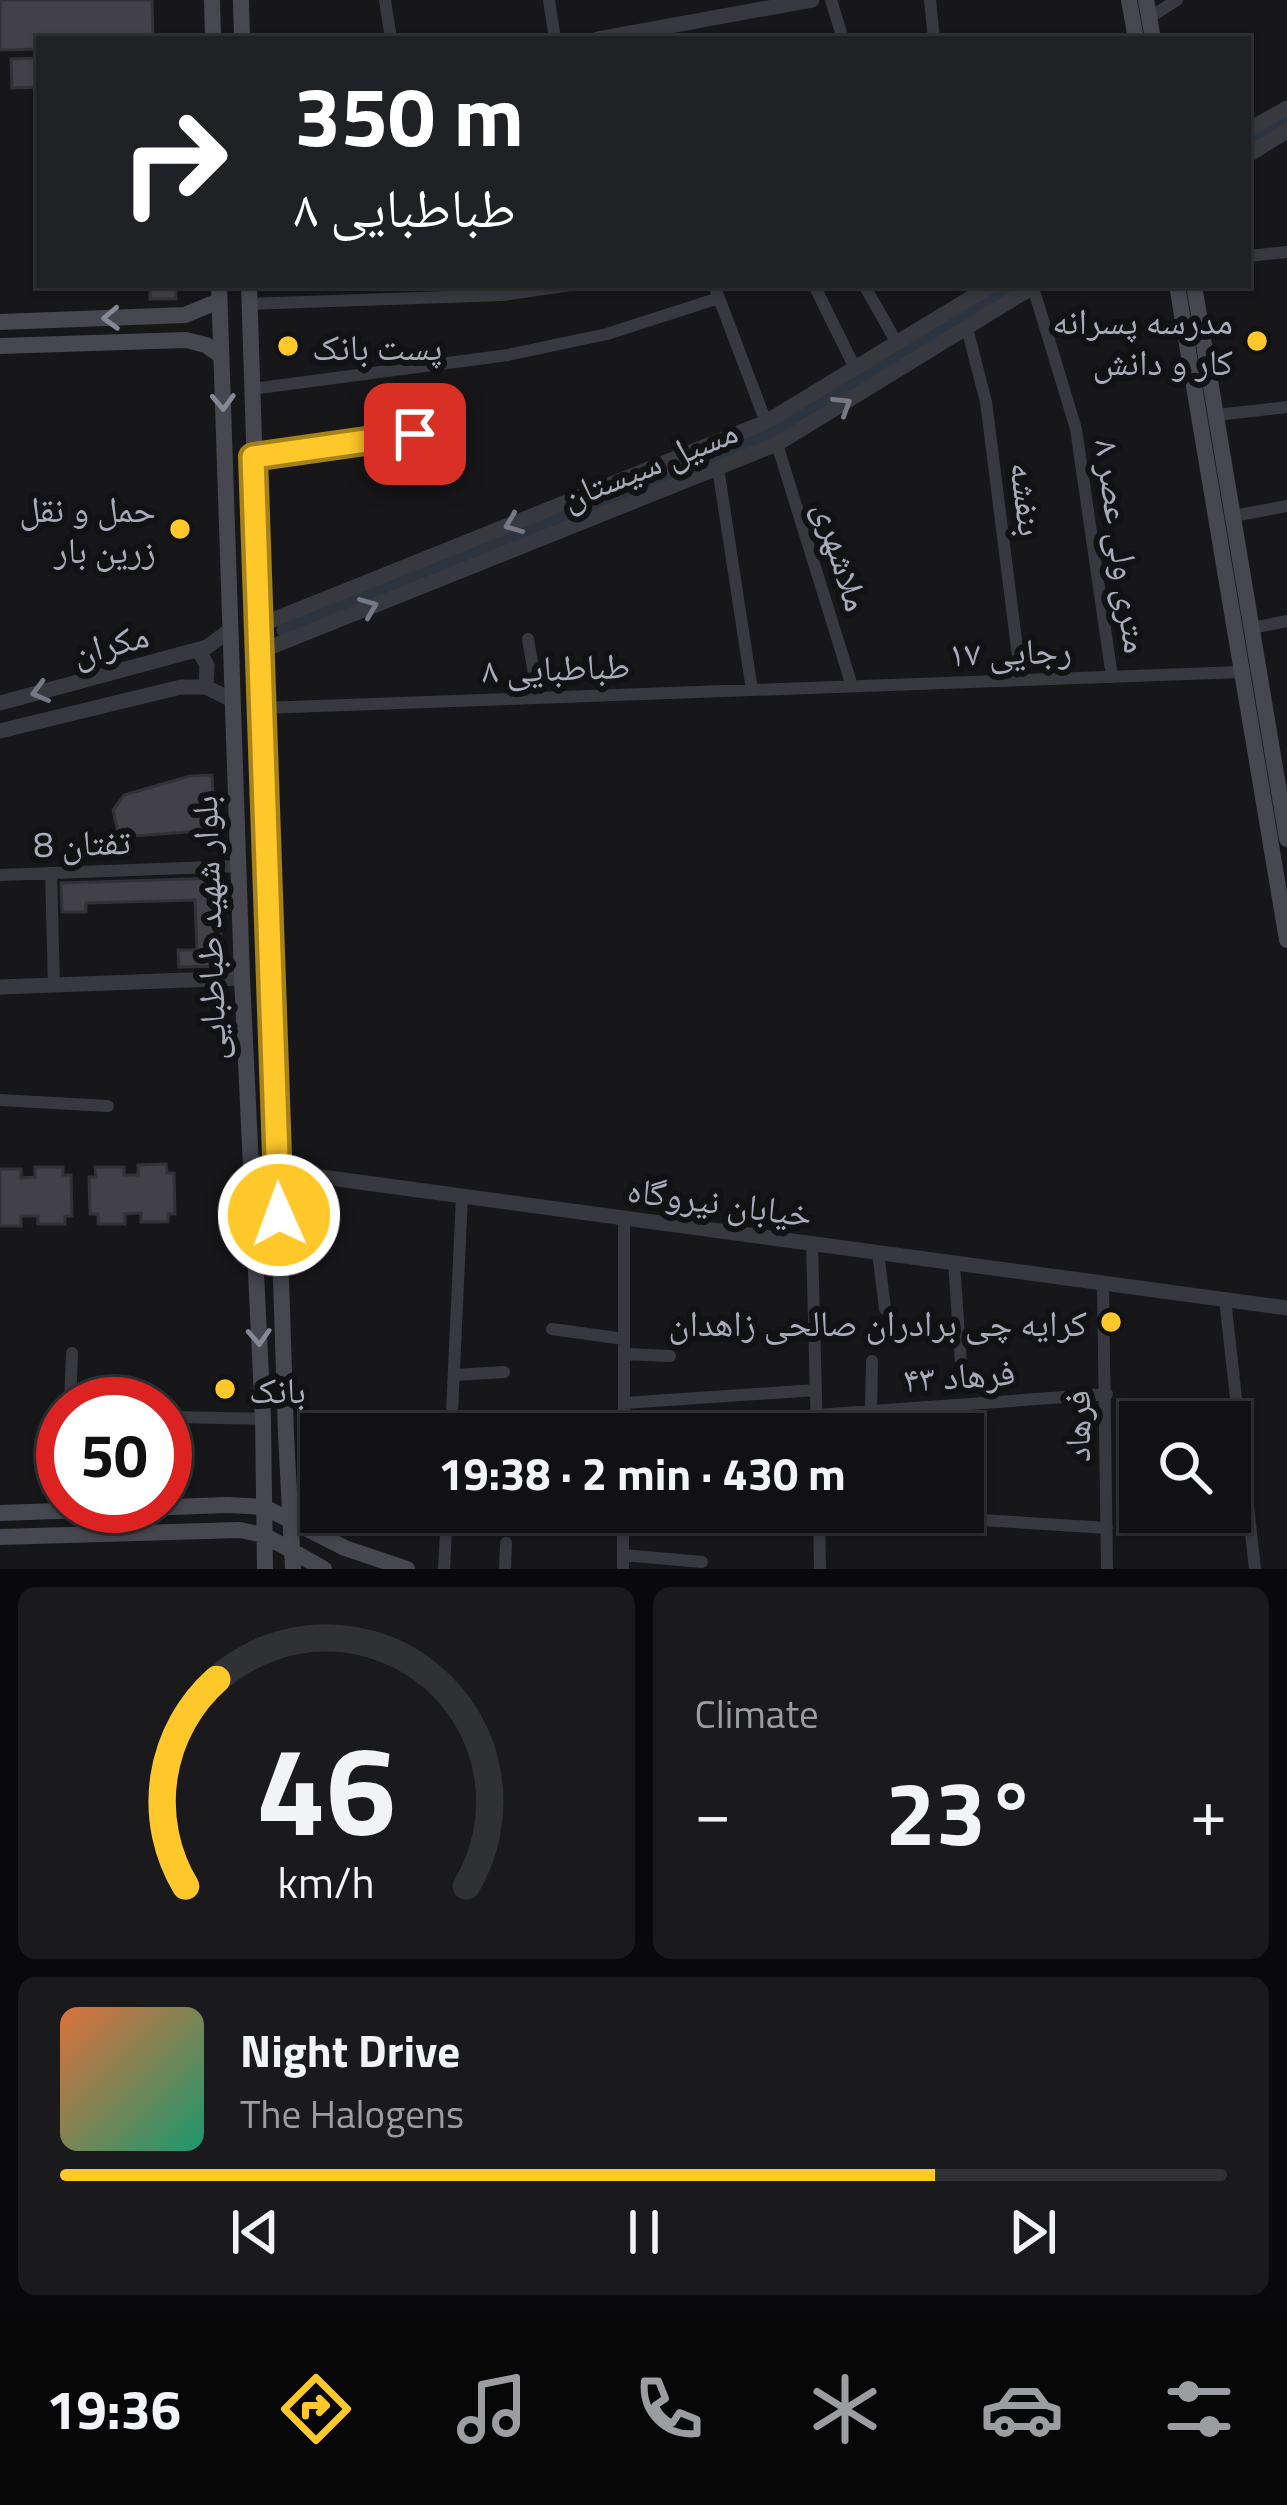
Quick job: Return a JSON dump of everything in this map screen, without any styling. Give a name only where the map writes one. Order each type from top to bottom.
[{"type":"main road","points":[[212,0],[213,36]]},
{"type":"main road","points":[[241,0],[242,36]]},
{"type":"main road","points":[[1129,0],[1135,36]]},
{"type":"main road","points":[[1178,288],[1242,672],[1287,839]]},
{"type":"main road","points":[[1195,288],[1252,628],[1279,821],[1287,940]]},
{"type":"main road","points":[[0,322],[185,315],[219,293]]},
{"type":"main road","name":"بلوار شهید طباطبایی","points":[[219,293],[265,1569]]},
{"type":"main road","name":"بلوار شهید طباطبایی","points":[[249,294],[292,1560]]},
{"type":"main road","points":[[185,315],[186,340]]},
{"type":"main road","points":[[0,346],[186,340],[206,345],[221,356]]},
{"type":"main road","points":[[224,460],[253,457]]},
{"type":"main road","points":[[192,1506],[264,1507],[345,1548],[406,1569]]},
{"type":"main road","points":[[0,1513],[36,1510]]},
{"type":"main road","points":[[0,1537],[240,1530],[264,1535],[292,1560],[324,1569]]},
{"type":"main road","points":[[334,1569],[334,1557],[345,1548]]},
{"type":"street","points":[[385,0],[391,36]]},
{"type":"street","points":[[549,0],[555,36]]},
{"type":"street","points":[[610,36],[719,9],[812,0]]},
{"type":"street","points":[[831,0],[842,36]]},
{"type":"street","points":[[930,0],[934,36]]},
{"type":"street","points":[[1148,9],[1177,0]]},
{"type":"street","points":[[1251,128],[1287,108]]},
{"type":"street","points":[[1251,153],[1287,131]]},
{"type":"street","points":[[1251,256],[1287,252]]},
{"type":"street","points":[[816,288],[856,368]]},
{"type":"street","points":[[866,288],[897,343]]},
{"type":"street","name":"مسیل سیستان","points":[[260,625],[766,422],[983,288]]},
{"type":"street","name":"مسیل سیستان","points":[[260,651],[777,444],[1031,288]]},
{"type":"street","name":"۸ متری ولی عصر","points":[[1035,288],[1076,429],[1112,677]]},
{"type":"street","points":[[249,294],[514,289]]},
{"type":"street","points":[[252,389],[508,355],[607,334],[717,292],[766,422]]},
{"type":"street","name":"بنفشه","points":[[967,328],[986,402],[1021,680]]},
{"type":"street","points":[[1216,416],[1287,407]]},
{"type":"street","points":[[253,457],[415,434]]},
{"type":"street","name":"ملاشهری","points":[[777,444],[852,686]]},
{"type":"street","points":[[718,468],[752,690]]},
{"type":"street","points":[[1233,516],[1287,506]]},
{"type":"street","points":[[1252,628],[1287,621]]},
{"type":"street","name":"مکران","points":[[0,703],[198,650],[230,630]]},
{"type":"street","points":[[528,639],[538,698]]},
{"type":"street","points":[[198,650],[206,664],[206,686],[232,700]]},
{"type":"street","name":"رجایی ۱۷","points":[[852,686],[1242,672]]},
{"type":"street","name":"مکران","points":[[0,731],[181,687],[206,686]]},
{"type":"street","name":"طباطبایی ۸","points":[[263,708],[852,686]]},
{"type":"street","name":"تفتان 8","points":[[0,875],[238,866]]},
{"type":"street","points":[[51,873],[54,986]]},
{"type":"street","points":[[0,987],[242,978]]},
{"type":"street","points":[[0,1100],[108,1106]]},
{"type":"street","name":"خیابان نیروگاه","points":[[278,1171],[1287,1308]]},
{"type":"street","points":[[452,1413],[462,1196]]},
{"type":"street","points":[[624,1218],[624,1413]]},
{"type":"street","points":[[812,1244],[816,1413]]},
{"type":"street","points":[[878,1252],[885,1309]]},
{"type":"street","points":[[953,1263],[961,1363]]},
{"type":"street","name":"فرهاد","points":[[1103,1283],[1107,1569]]},
{"type":"street","points":[[1225,1300],[1232,1401]]},
{"type":"street","points":[[552,1329],[670,1356]]},
{"type":"street","points":[[71,1377],[72,1353]]},
{"type":"street","points":[[871,1411],[872,1361]]},
{"type":"street","points":[[454,1375],[504,1372]]},
{"type":"street","points":[[624,1403],[816,1390]]},
{"type":"street","name":"فرهاد ۴۳","points":[[844,1413],[1107,1394]]},
{"type":"street","points":[[192,1417],[263,1419]]},
{"type":"street","points":[[984,1520],[1107,1528]]},
{"type":"street","points":[[444,1569],[446,1533]]},
{"type":"street","points":[[819,1533],[820,1569]]},
{"type":"street","points":[[1249,1533],[1255,1569]]},
{"type":"street","points":[[505,1569],[506,1543]]},
{"type":"street","points":[[623,1562],[702,1562]]},
{"type":"building","points":[[0,0],[152,0],[153,36],[36,36],[36,49],[0,50]]},
{"type":"building","points":[[36,58],[36,87],[12,88],[11,59]]},
{"type":"building","points":[[150,288],[176,288],[176,299],[150,299]]},
{"type":"building","points":[[212,775],[215,830],[119,837],[113,810],[124,795],[190,776]]},
{"type":"building","points":[[219,878],[221,938],[216,938],[216,948],[222,948],[223,966],[179,967],[178,950],[197,950],[195,900],[86,903],[86,912],[62,912],[61,883]]},
{"type":"building","points":[[166,1164],[167,1173],[174,1173],[175,1214],[168,1214],[168,1222],[141,1222],[141,1213],[125,1214],[125,1224],[98,1224],[98,1214],[90,1214],[89,1177],[96,1177],[95,1167],[124,1167],[124,1175],[138,1175],[138,1165]]},
{"type":"building","points":[[35,1167],[63,1167],[63,1175],[71,1175],[72,1216],[65,1216],[65,1224],[38,1224],[38,1216],[21,1216],[21,1226],[0,1226],[0,1169],[21,1169],[21,1178],[35,1177]]},
{"type":"waterway","name":"مسیل سیستان","points":[[1251,140],[1287,120]]},
{"type":"waterway","points":[[284,630],[772,435],[1006,288]]},
{"type":"place","name":"مدرسه پسرانه کار و دانش","points":[[1257,341]]},
{"type":"place","name":"پست بانک","points":[[288,346]]},
{"type":"place","name":"حمل و نقل زرین بار","points":[[180,529]]},
{"type":"place","name":"کرایه چی برادران صالحی زاهدان","points":[[1111,1322]]},
{"type":"place","name":"بانک","points":[[225,1389]]},
{"type":"route","points":[[279,1215],[253,457],[415,434]]}]
